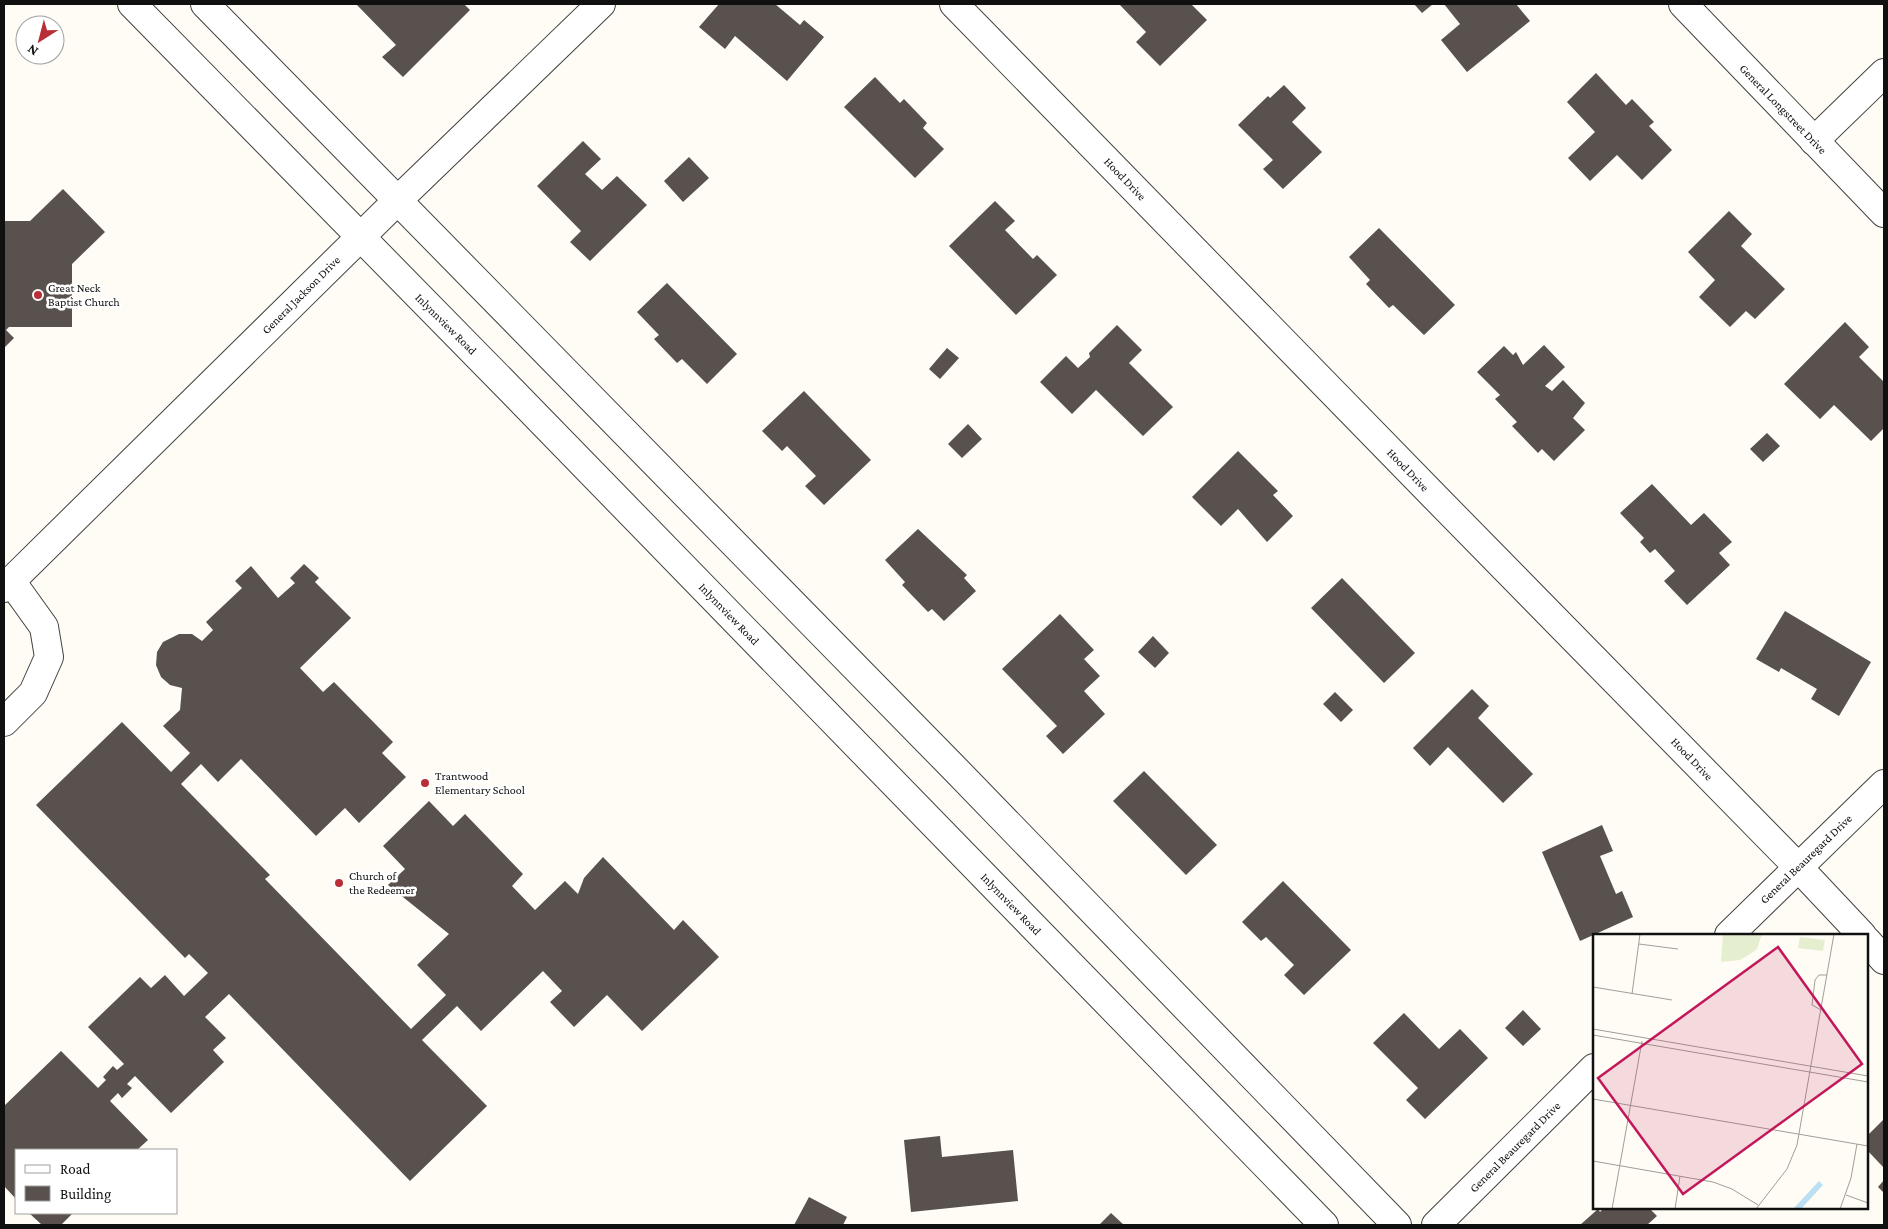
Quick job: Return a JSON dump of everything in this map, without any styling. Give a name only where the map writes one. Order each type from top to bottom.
[{"type":"street","name":"Inlynnview Road","points":[[132,4],[508,387],[1324,1225]]},
{"type":"street","points":[[205,4],[954,768],[1397,1225]]},
{"type":"street","name":"General Jackson Drive","points":[[8,584],[360,237],[601,4]]},
{"type":"street","name":"Hood Drive","points":[[954,4],[1798,867],[1861,934]]},
{"type":"street","name":"General Longstreet Drive","points":[[1683,4],[1884,213]]},
{"type":"street","points":[[1814,141],[1884,72]]},
{"type":"street","points":[[4,722],[33,693],[49,657],[44,627],[8,584]]},
{"type":"street","name":"General Beauregard Drive","points":[[1729,934],[1884,784]]},
{"type":"street","points":[[1868,942],[1884,960]]},
{"type":"street","name":"General Beauregard Drive","points":[[1436,1225],[1593,1069]]},
{"type":"building","points":[[356,4],[464,4],[470,10],[403,77],[382,57],[396,45]]},
{"type":"building","points":[[719,4],[775,4],[800,25],[804,20],[824,37],[787,81],[735,36],[725,49],[699,27]]},
{"type":"building","points":[[1119,4],[1191,4],[1207,20],[1160,66],[1136,42],[1146,32]]},
{"type":"building","points":[[1414,4],[1433,4],[1422,13]]},
{"type":"building","points":[[1444,4],[1516,4],[1530,21],[1467,72],[1441,40],[1460,24]]},
{"type":"building","points":[[1596,73],[1626,105],[1632,99],[1654,122],[1649,126],[1672,150],[1642,180],[1617,155],[1590,181],[1568,158],[1595,132],[1567,102]]},
{"type":"building","points":[[875,77],[900,103],[904,99],[927,123],[923,128],[944,149],[915,178],[844,107]]},
{"type":"building","points":[[1284,85],[1306,108],[1292,122],[1322,152],[1283,189],[1263,169],[1273,160],[1238,125],[1268,96],[1270,98]]},
{"type":"building","points":[[583,141],[601,159],[585,174],[602,190],[617,176],[647,205],[590,261],[570,242],[581,231],[537,186]]},
{"type":"building","points":[[689,157],[709,178],[683,202],[664,181]]},
{"type":"building","name":"Great Neck Baptist Church","points":[[63,189],[105,232],[72,264],[72,327],[9,327],[6,330],[14,338],[4,348],[4,221],[30,221]]},
{"type":"building","points":[[995,201],[1015,221],[1005,230],[1033,259],[1037,255],[1057,275],[1016,315],[949,246]]},
{"type":"building","points":[[1729,211],[1752,234],[1741,246],[1785,289],[1755,319],[1746,311],[1730,327],[1699,297],[1715,280],[1688,252]]},
{"type":"building","points":[[1379,228],[1455,305],[1424,335],[1393,305],[1389,308],[1366,284],[1370,280],[1349,257]]},
{"type":"building","points":[[667,283],[737,354],[707,384],[682,359],[677,363],[654,339],[659,335],[637,312]]},
{"type":"building","points":[[1845,322],[1869,347],[1859,357],[1884,382],[1884,428],[1871,441],[1834,405],[1820,419],[1784,384]]},
{"type":"building","points":[[1117,325],[1142,350],[1129,363],[1173,407],[1143,436],[1096,390],[1072,414],[1040,382],[1066,356],[1078,368],[1090,357],[1089,353]]},
{"type":"building","points":[[1544,345],[1565,367],[1545,386],[1552,391],[1563,380],[1585,403],[1573,418],[1585,430],[1554,461],[1542,449],[1538,453],[1512,426],[1517,422],[1495,399],[1500,395],[1477,372],[1504,346],[1513,355],[1516,352],[1523,365]]},
{"type":"building","points":[[947,348],[959,358],[940,379],[929,369]]},
{"type":"building","points":[[804,391],[871,460],[824,505],[805,486],[816,476],[787,446],[782,451],[762,431]]},
{"type":"building","points":[[968,424],[982,439],[962,458],[948,444]]},
{"type":"building","points":[[1767,433],[1780,446],[1763,462],[1750,449]]},
{"type":"building","points":[[1238,451],[1278,491],[1273,495],[1293,516],[1267,542],[1238,509],[1221,526],[1192,497]]},
{"type":"building","points":[[1652,484],[1691,525],[1704,513],[1732,542],[1719,553],[1730,565],[1687,605],[1664,581],[1675,571],[1655,549],[1650,553],[1640,542],[1644,538],[1620,513]]},
{"type":"building","points":[[918,529],[967,575],[964,578],[976,591],[944,621],[932,609],[928,612],[902,585],[905,582],[885,560]]},
{"type":"building","points":[[304,564],[319,578],[315,582],[351,618],[300,668],[323,692],[334,682],[393,742],[382,753],[406,777],[359,823],[345,808],[316,836],[241,759],[218,782],[201,764],[181,784],[270,875],[265,879],[411,1029],[446,995],[417,965],[449,934],[388,885],[405,869],[383,846],[429,801],[453,826],[465,814],[523,874],[512,886],[535,910],[565,881],[578,894],[584,878],[603,857],[674,930],[683,920],[719,957],[642,1031],[607,995],[574,1027],[550,1002],[562,991],[543,971],[481,1031],[457,1006],[422,1040],[487,1106],[410,1181],[229,994],[205,1017],[226,1038],[213,1050],[224,1062],[171,1113],[135,1076],[127,1084],[132,1088],[122,1098],[118,1093],[110,1101],[148,1140],[138,1149],[15,1149],[15,1198],[4,1186],[4,1106],[61,1051],[98,1088],[106,1080],[103,1077],[113,1066],[117,1070],[124,1064],[88,1027],[140,977],[151,988],[165,975],[184,996],[208,973],[189,954],[185,958],[36,805],[122,722],[171,772],[190,753],[163,726],[180,710],[182,688],[170,685],[161,677],[156,665],[157,652],[163,642],[179,634],[192,634],[202,641],[213,630],[206,622],[242,588],[235,581],[251,566],[278,598],[295,583],[290,578]]},
{"type":"building","points":[[1342,578],[1415,653],[1384,683],[1311,608]]},
{"type":"building","points":[[1785,611],[1871,662],[1839,716],[1811,699],[1817,689],[1781,668],[1779,672],[1756,659]]},
{"type":"building","points":[[1060,614],[1094,650],[1084,659],[1100,676],[1084,691],[1105,714],[1063,754],[1046,736],[1057,726],[1002,669]]},
{"type":"building","points":[[1153,636],[1169,653],[1155,668],[1138,652]]},
{"type":"building","points":[[1472,689],[1489,706],[1478,718],[1533,774],[1503,803],[1448,747],[1430,766],[1413,748]]},
{"type":"building","points":[[1335,692],[1353,710],[1341,722],[1323,704]]},
{"type":"building","points":[[1144,771],[1217,845],[1186,875],[1113,801]]},
{"type":"building","points":[[1602,825],[1613,851],[1600,856],[1616,894],[1622,891],[1633,917],[1580,941],[1542,852]]},
{"type":"building","points":[[1283,881],[1351,950],[1304,995],[1284,975],[1294,965],[1266,937],[1261,941],[1242,922]]},
{"type":"building","points":[[1523,1010],[1541,1029],[1523,1046],[1505,1028]]},
{"type":"building","points":[[1404,1013],[1439,1049],[1460,1029],[1488,1058],[1425,1119],[1406,1100],[1418,1088],[1373,1043]]},
{"type":"building","points":[[1884,1119],[1884,1168],[1868,1151],[1868,1135]]},
{"type":"building","points":[[940,1136],[942,1157],[1013,1150],[1018,1201],[911,1212],[904,1140]]},
{"type":"building","points":[[1884,1180],[1884,1193],[1878,1187]]},
{"type":"building","points":[[809,1197],[847,1217],[843,1225],[794,1225]]},
{"type":"building","points":[[1598,1209],[1600,1212],[1603,1209],[1650,1209],[1657,1216],[1647,1225],[1580,1225]]},
{"type":"building","points":[[1111,1213],[1124,1225],[1099,1225]]},
{"type":"building","points":[[30,1214],[72,1214],[61,1225],[42,1225]]},
{"type":"place","name":"Great Neck Baptist Church","points":[[38,295]]},
{"type":"place","name":"Trantwood Elementary School","points":[[425,783]]},
{"type":"place","name":"Church of the Redeemer","points":[[339,883]]}]
